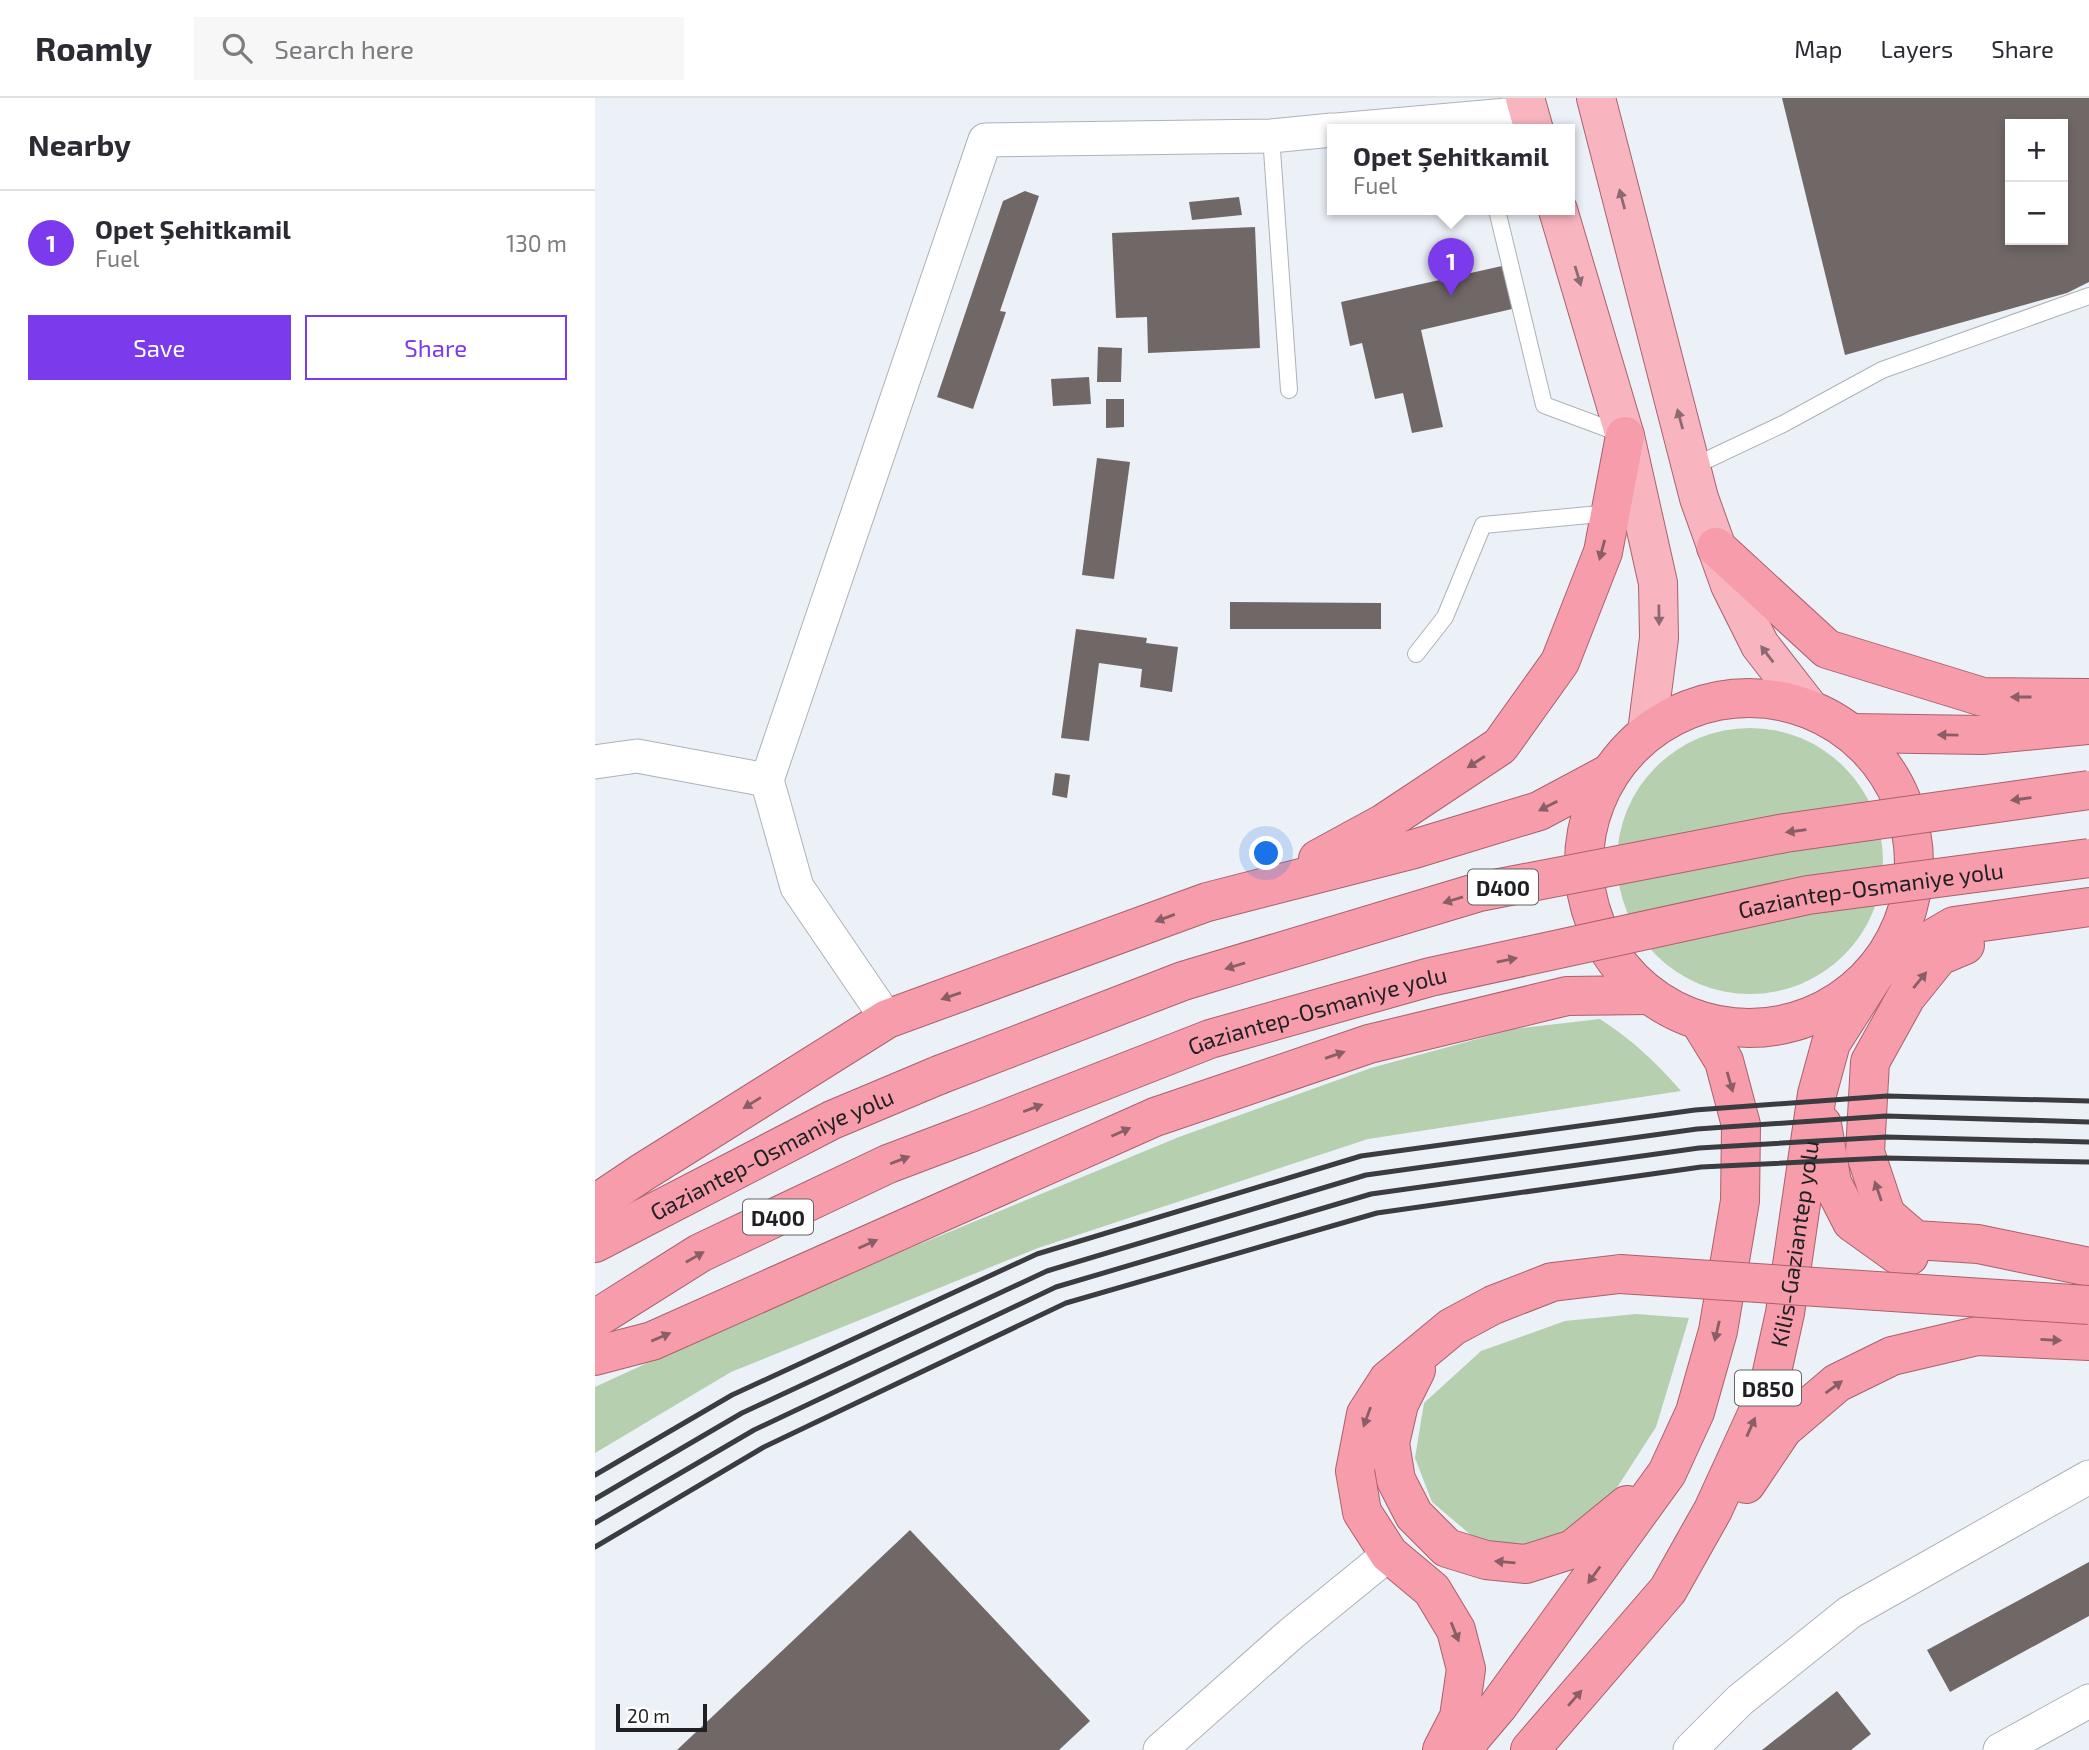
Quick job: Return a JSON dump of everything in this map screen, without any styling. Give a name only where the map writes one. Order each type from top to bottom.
[{"type":"highway","points":[[1265,887],[1384,822],[1500,746],[1560,662],[1603,552],[1625,436]]},
{"type":"highway","points":[[1716,547],[1827,649],[1983,697],[2089,698]]},
{"type":"highway","points":[[2089,725],[1982,735],[1853,733],[1809,708],[1752,697],[1714,701],[1647,732],[1608,774],[1590,811],[1583,869],[1591,914],[1618,965],[1648,995],[1700,1022],[1742,1029],[1815,1016],[1847,998],[1877,971],[1954,926],[2089,907]]},
{"type":"highway","name":"Kilis-Gaziantep yolu","points":[[1530,1750],[1668,1590],[1713,1510],[1768,1390],[1785,1313],[1817,1094],[1831,1043],[1897,939],[1912,902],[1916,871],[1908,813],[1891,775],[1853,733]]},
{"type":"highway","points":[[595,1204],[654,1164],[887,1019],[1207,902],[1413,849],[1539,811],[1608,774]]},
{"type":"highway","name":"Gaziantep-Osmaniye yolu","points":[[595,1243],[832,1120],[939,1075],[1183,981],[1479,892],[1785,833],[2089,790]]},
{"type":"highway","name":"Gaziantep-Osmaniye yolu","points":[[595,1319],[700,1253],[888,1164],[1210,1039],[1430,977],[1808,895],[2089,858]]},
{"type":"highway","points":[[2037,914],[1939,956],[1906,997],[1870,1062],[1865,1152],[1886,1215],[1915,1240],[1978,1244],[2089,1267]]},
{"type":"highway","points":[[595,1356],[652,1341],[1155,1117],[1331,1056],[1369,1044],[1567,996],[1648,995]]},
{"type":"highway","name":"D850","points":[[1461,1750],[1499,1705],[1667,1473],[1695,1412],[1718,1331],[1740,1201],[1741,1125],[1724,1062],[1700,1022]]},
{"type":"highway","points":[[1817,1094],[1832,1183],[1853,1222],[1898,1255],[2089,1267]]},
{"type":"highway","points":[[1442,1750],[1459,1717],[1466,1669],[1456,1630],[1432,1590],[1389,1554],[1362,1512],[1355,1471],[1366,1414],[1388,1380],[1452,1327],[1493,1305],[1552,1282],[1620,1274],[2089,1305]]},
{"type":"highway","points":[[1668,1590],[1729,1509],[1783,1429],[1837,1383],[1892,1356],[1977,1336],[2089,1342]]},
{"type":"highway","points":[[1426,1348],[1399,1404],[1390,1443],[1396,1480],[1414,1515],[1447,1548],[1486,1560],[1526,1564],[1573,1549],[1667,1473]]},
{"type":"main road","points":[[1596,98],[1699,498],[1716,547],[1730,585],[1760,645],[1809,708]]},
{"type":"main road","points":[[1559,215],[1625,436],[1658,583],[1660,638],[1647,732]]},
{"type":"street","points":[[1463,124],[1485,123],[1529,113]]},
{"type":"street","points":[[887,1019],[797,887],[767,780],[985,140],[1271,136],[1327,131]]},
{"type":"street","points":[[595,762],[637,756],[767,780]]},
{"type":"street","points":[[1691,1750],[1740,1700],[1850,1612],[2089,1477]]},
{"type":"street","points":[[1160,1750],[1292,1633],[1389,1554]]},
{"type":"street","points":[[2000,1750],[2089,1701]]},
{"type":"lane","points":[[1271,136],[1289,390]]},
{"type":"lane","points":[[1498,215],[1543,405],[1625,436]]},
{"type":"lane","points":[[1692,467],[1783,424],[1882,370],[2089,296]]},
{"type":"lane","points":[[1416,654],[1445,617],[1483,525],[1610,513]]},
{"type":"green space","points":[[1750,728],[1801,738],[1824,750],[1844,767],[1861,787],[1873,810],[1883,861],[1873,912],[1861,935],[1844,955],[1824,972],[1801,984],[1750,994],[1699,984],[1676,972],[1656,955],[1639,935],[1627,912],[1617,861],[1627,810],[1639,787],[1656,767],[1676,750],[1699,738]]},
{"type":"green space","points":[[1600,1019],[1643,1052],[1681,1091],[1368,1139],[1038,1248],[731,1372],[595,1453],[595,1387],[908,1249],[1179,1137],[1371,1068],[1514,1029]]},
{"type":"green space","points":[[1636,1314],[1689,1318],[1656,1427],[1600,1514],[1535,1550],[1478,1541],[1432,1502],[1415,1458],[1424,1403],[1481,1351],[1565,1321]]},
{"type":"building","points":[[1782,98],[2089,98],[2089,282],[2067,293],[1845,355]]},
{"type":"building","points":[[1025,191],[1039,196],[1000,311],[1006,312],[973,409],[937,397],[1003,201]]},
{"type":"building","points":[[1239,197],[1242,215],[1192,220],[1189,202]]},
{"type":"building","points":[[1255,227],[1260,348],[1148,353],[1147,317],[1116,318],[1112,233]]},
{"type":"building","points":[[1502,266],[1512,309],[1421,330],[1443,427],[1412,433],[1403,393],[1375,399],[1362,343],[1350,346],[1341,302]]},
{"type":"building","points":[[1098,347],[1122,348],[1121,382],[1097,382]]},
{"type":"building","points":[[1089,377],[1091,404],[1053,406],[1051,379]]},
{"type":"building","points":[[1106,399],[1124,399],[1124,427],[1106,428]]},
{"type":"building","points":[[1097,458],[1130,462],[1114,579],[1082,575]]},
{"type":"building","points":[[1230,602],[1381,603],[1381,629],[1230,629]]},
{"type":"building","points":[[1076,629],[1147,638],[1146,643],[1178,647],[1172,692],[1140,687],[1142,669],[1099,663],[1089,741],[1061,738]]},
{"type":"building","points":[[1055,773],[1070,775],[1067,798],[1052,795]]},
{"type":"building","points":[[910,1530],[1090,1721],[1059,1750],[677,1750]]},
{"type":"building","points":[[2089,1562],[2089,1616],[1950,1692],[1927,1650]]},
{"type":"building","points":[[1837,1691],[1871,1734],[1851,1750],[1762,1750]]},
{"type":"railway","points":[[595,1475],[732,1395],[1037,1254],[1361,1156],[1695,1110],[1887,1096],[2089,1101]]},
{"type":"railway","points":[[595,1499],[742,1413],[1047,1271],[1366,1175],[1697,1129],[1886,1116],[2089,1122]]},
{"type":"railway","points":[[595,1523],[754,1430],[1056,1287],[1371,1194],[1699,1148],[1886,1137],[2089,1142]]},
{"type":"railway","points":[[595,1547],[764,1447],[1066,1303],[1377,1213],[1701,1167],[1885,1158],[2089,1162]]},
{"type":"place","name":"Opet Şehitkamil","points":[[1451,296]]}]
